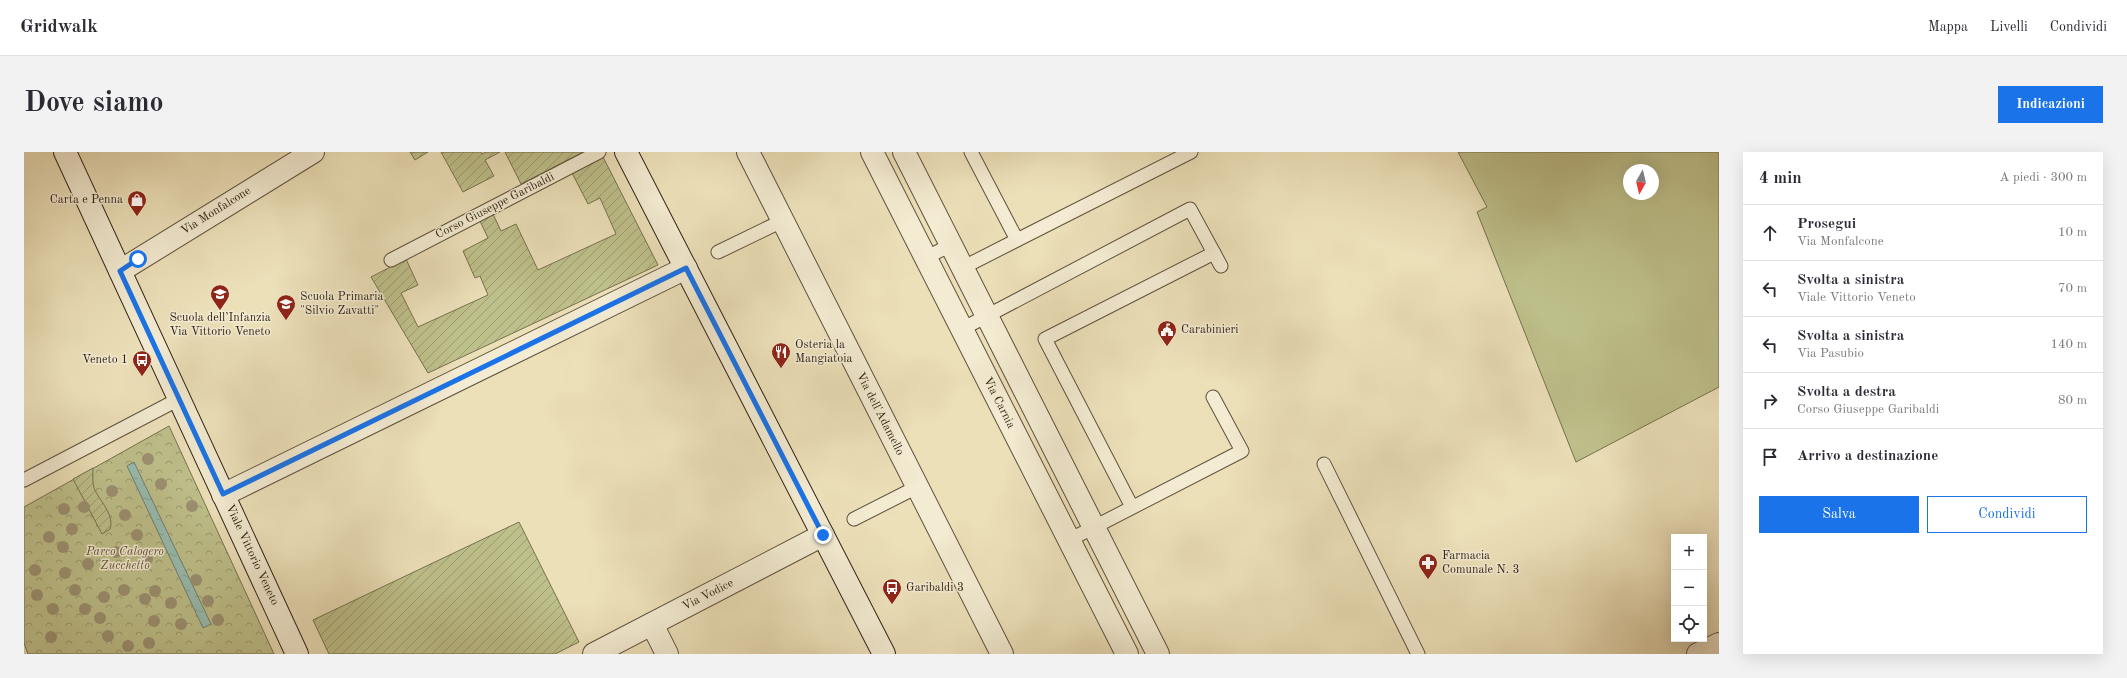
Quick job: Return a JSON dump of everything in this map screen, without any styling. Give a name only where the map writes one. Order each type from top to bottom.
[{"type":"street","name":"Viale Vittorio Veneto","points":[[65,152],[297,654]]},
{"type":"street","name":"Via Monfalcone","points":[[120,271],[313,152]]},
{"type":"street","points":[[626,152],[884,654]]},
{"type":"street","name":"Via dell'Adamello","points":[[748,152],[1002,654]]},
{"type":"street","name":"Via Carnia","points":[[872,152],[1127,654]]},
{"type":"street","points":[[904,152],[1158,654]]},
{"type":"street","points":[[223,494],[686,268]]},
{"type":"street","name":"Via Vodice","points":[[594,654],[823,535]]},
{"type":"street","points":[[652,624],[667,654]]},
{"type":"street","points":[[1698,654],[1719,644]]},
{"type":"lane","name":"Corso Giuseppe Garibaldi","points":[[391,260],[599,152]]},
{"type":"lane","points":[[971,152],[1017,240]]},
{"type":"lane","points":[[962,268],[1190,152]]},
{"type":"lane","points":[[962,329],[1190,209],[1221,266]]},
{"type":"lane","points":[[718,252],[782,220]]},
{"type":"lane","points":[[925,258],[951,245]]},
{"type":"lane","points":[[1132,507],[1046,339],[1214,253]]},
{"type":"lane","points":[[1069,540],[1242,451],[1213,397]]},
{"type":"lane","points":[[24,480],[179,399]]},
{"type":"lane","points":[[1324,464],[1418,654]]},
{"type":"lane","points":[[854,519],[917,487]]},
{"type":"green space","points":[[410,152],[428,152],[415,160]]},
{"type":"green space","points":[[441,152],[481,152],[482,154],[486,152],[500,152],[485,160],[494,176],[463,192]]},
{"type":"green space","points":[[505,152],[583,152],[521,184]]},
{"type":"green space","points":[[1458,152],[1719,152],[1719,387],[1576,462],[1477,212],[1487,207]]},
{"type":"green space","points":[[603,157],[658,265],[428,373],[371,277],[406,259],[418,285],[401,293],[418,327],[488,295],[480,276],[475,278],[463,251],[488,238],[480,221],[493,214],[501,231],[516,224],[538,270],[616,234],[600,198],[588,204],[572,173]]},
{"type":"green space","name":"Parco Calogero Zucchetto","points":[[169,426],[274,654],[28,654],[24,643],[24,507]]},
{"type":"green space","points":[[93,468],[94,488],[106,508],[111,524],[110,529],[102,534],[73,479]]},
{"type":"green space","points":[[519,522],[579,642],[555,654],[329,654],[313,620]]},
{"type":"water","points":[[134,462],[211,624],[203,628],[127,466]]},
{"type":"place","name":"Carta e Penna","points":[[137,217]]},
{"type":"place","name":"Scuola dell’Infanzia Via Vittorio Veneto","points":[[220,311]]},
{"type":"place","name":"Scuola Primaria \"Silvio Zavatti\"","points":[[286,321]]},
{"type":"place","name":"Carabinieri","points":[[1167,347]]},
{"type":"place","name":"Osteria la Mangiatoia","points":[[781,369]]},
{"type":"place","name":"Veneto 1","points":[[142,377]]},
{"type":"place","name":"Farmacia Comunale N. 3","points":[[1428,580]]},
{"type":"place","name":"Garibaldi 3","points":[[892,605]]},
{"type":"route","points":[[138,259],[120,271],[223,494],[686,268],[823,535]]}]
